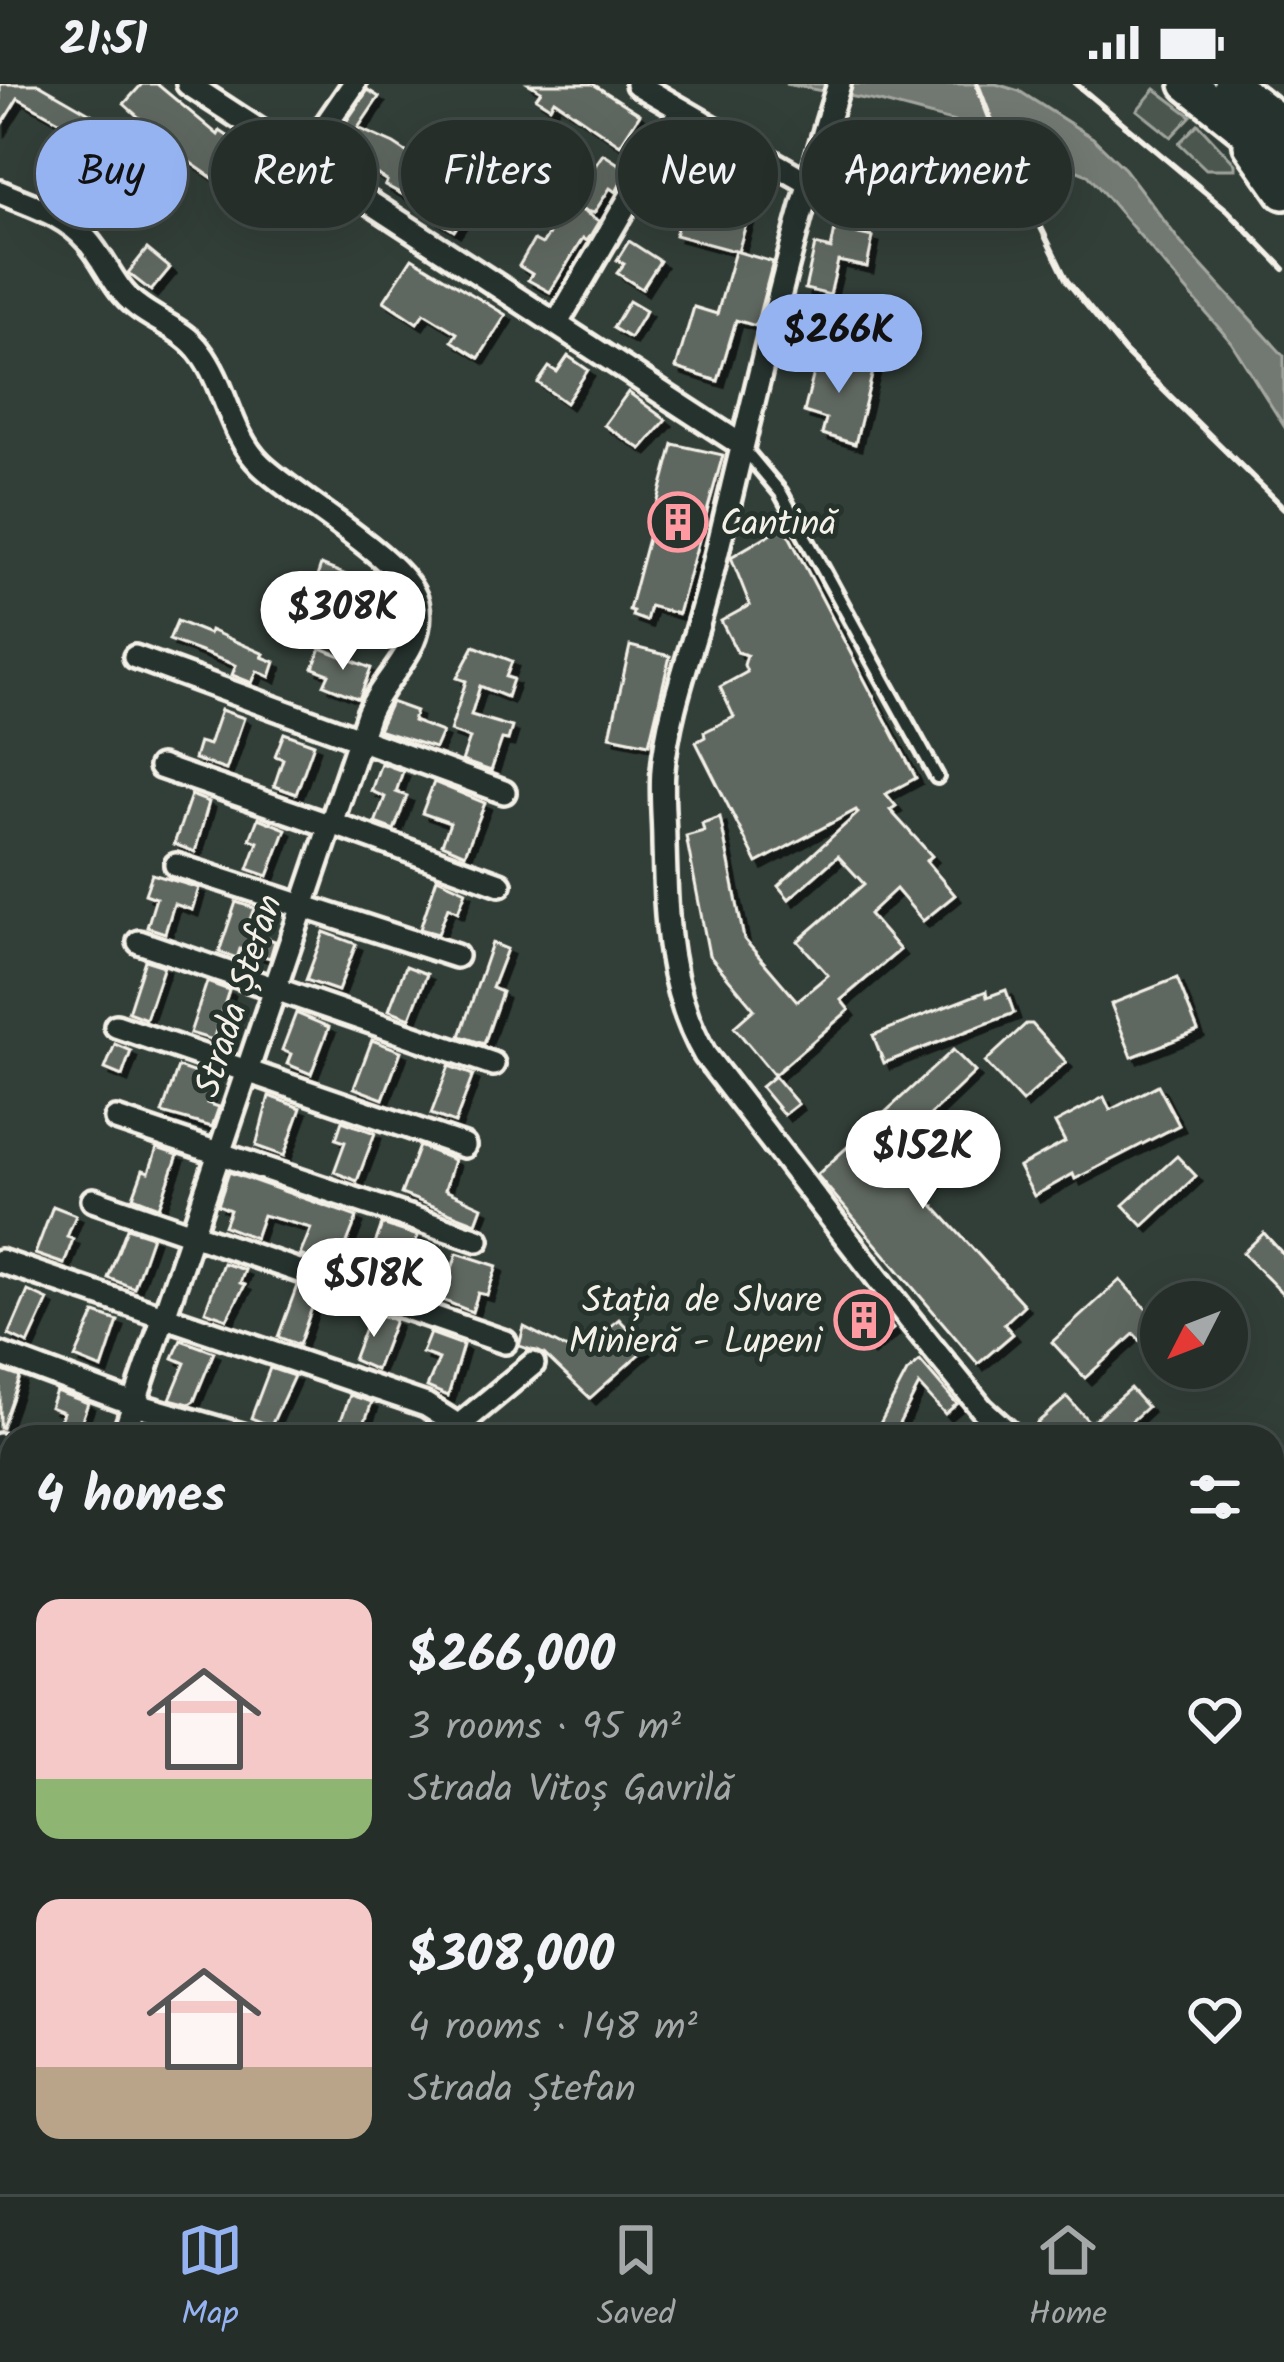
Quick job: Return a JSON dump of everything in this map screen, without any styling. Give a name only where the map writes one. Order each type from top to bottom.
[{"type":"main road","points":[[1188,84],[1284,160]]},
{"type":"main road","points":[[1231,84],[1284,126]]},
{"type":"main road","points":[[1241,128],[1284,192]]},
{"type":"street","points":[[188,84],[241,120]]},
{"type":"street","points":[[329,120],[354,84]]},
{"type":"street","points":[[638,84],[802,179]]},
{"type":"street","points":[[828,120],[839,84]]},
{"type":"street","points":[[557,323],[681,110]]},
{"type":"street","name":"Strada Ștefan","points":[[0,192],[74,227],[124,293],[184,334],[201,352],[244,443],[260,464],[381,558],[416,597],[418,629],[408,653],[378,693],[358,740],[127,1425]]},
{"type":"street","points":[[802,205],[666,742],[662,776],[665,875],[673,971],[685,1013],[705,1055],[910,1321],[1000,1425]]},
{"type":"street","points":[[377,209],[740,444]]},
{"type":"street","points":[[135,657],[504,792]]},
{"type":"street","points":[[160,767],[500,884]]},
{"type":"street","points":[[176,865],[457,956]]},
{"type":"street","points":[[139,942],[494,1064]]},
{"type":"street","points":[[116,1026],[464,1146]]},
{"type":"street","points":[[116,1119],[478,1240]]},
{"type":"street","points":[[93,1200],[505,1342]]},
{"type":"street","points":[[0,1261],[426,1405],[446,1425]]},
{"type":"street","points":[[0,1354],[134,1404],[207,1425]]},
{"type":"street","points":[[459,1425],[533,1364]]},
{"type":"lane","points":[[740,444],[781,493],[937,777]]},
{"type":"shaded area","points":[[786,84],[996,84],[1019,91],[1065,120],[948,120]]},
{"type":"shaded area","points":[[1155,89],[1191,116],[1171,137],[1137,110]]},
{"type":"shaded area","points":[[1198,124],[1235,169],[1206,169],[1179,143]]},
{"type":"shaded area","points":[[1072,125],[1125,169],[1181,243],[1284,356],[1284,426],[1231,342],[1088,175],[1072,169]]},
{"type":"building","points":[[0,84],[39,84],[102,120],[57,120],[18,98],[0,127]]},
{"type":"building","points":[[142,84],[157,84],[211,129],[211,177],[187,160],[187,120],[142,120],[124,104]]},
{"type":"building","points":[[529,84],[593,84],[640,114],[636,120],[618,120],[618,144],[594,127],[594,120],[583,120],[554,100],[550,107],[536,98],[541,91]]},
{"type":"building","points":[[368,90],[379,97],[363,120],[347,120]]},
{"type":"building","points":[[377,136],[401,149],[401,194],[385,185],[387,181],[377,174]]},
{"type":"building","points":[[603,154],[618,164],[618,188],[616,192],[610,188],[594,213],[594,167]]},
{"type":"building","points":[[594,218],[599,221],[550,292],[528,280],[532,274],[519,266],[534,240],[542,244],[553,228],[594,228]]},
{"type":"building","points":[[677,228],[745,228],[738,252],[675,235]]},
{"type":"building","points":[[835,229],[873,237],[867,267],[838,261],[830,295],[805,289],[815,245],[831,249]]},
{"type":"building","points":[[629,241],[660,261],[642,289],[617,273],[624,264],[617,260]]},
{"type":"building","points":[[147,249],[170,268],[151,291],[128,273]]},
{"type":"building","points":[[735,251],[773,262],[756,326],[736,320],[718,381],[676,368],[694,307],[717,314]]},
{"type":"building","points":[[412,258],[506,315],[479,358],[452,341],[457,333],[424,313],[417,323],[384,301]]},
{"type":"building","points":[[629,301],[646,311],[630,338],[613,328]]},
{"type":"building","points":[[819,353],[874,367],[855,444],[822,434],[826,419],[804,412]]},
{"type":"building","points":[[568,356],[588,370],[566,403],[538,383],[549,367],[557,372]]},
{"type":"building","points":[[628,392],[666,420],[641,449],[604,425]]},
{"type":"building","name":"Cantină","points":[[673,444],[723,455],[678,614],[650,606],[646,621],[629,610]]},
{"type":"building","points":[[784,526],[916,778],[886,794],[896,806],[890,810],[932,856],[926,861],[955,895],[923,921],[896,889],[869,914],[900,950],[841,1000],[849,1010],[774,1075],[734,1027],[754,1009],[709,955],[686,836],[704,831],[702,823],[720,817],[744,939],[797,1001],[828,975],[798,941],[864,884],[838,856],[789,899],[778,886],[858,813],[757,863],[696,742],[705,737],[704,732],[734,717],[720,687],[747,672],[747,655],[737,652],[721,621],[750,605],[731,557]]},
{"type":"building","points":[[321,565],[349,576],[342,596],[382,611],[373,633],[335,618],[329,635],[301,624]]},
{"type":"building","points":[[177,621],[264,654],[262,657],[275,662],[270,677],[257,671],[252,683],[232,675],[236,665],[169,640]]},
{"type":"building","points":[[474,646],[512,661],[506,677],[513,679],[507,697],[480,686],[471,715],[512,727],[508,740],[502,739],[491,771],[462,761],[470,738],[450,731],[466,681],[457,678]]},
{"type":"building","points":[[630,646],[670,656],[649,744],[610,736]]},
{"type":"building","points":[[321,648],[371,668],[359,699],[324,685],[329,674],[313,668]]},
{"type":"building","points":[[391,702],[416,711],[413,721],[442,732],[435,748],[378,730]]},
{"type":"building","points":[[221,710],[244,718],[226,770],[194,759],[199,742],[209,745]]},
{"type":"building","points":[[284,733],[314,744],[296,794],[274,786],[283,759],[275,756]]},
{"type":"building","points":[[381,763],[403,771],[396,792],[407,796],[394,830],[375,823],[385,797],[371,791]]},
{"type":"building","points":[[434,782],[485,803],[465,854],[442,844],[450,823],[422,813]]},
{"type":"building","points":[[191,795],[209,802],[195,852],[174,844]]},
{"type":"building","points":[[258,818],[286,829],[268,876],[248,869],[258,842],[250,839]]},
{"type":"building","points":[[152,874],[199,888],[192,910],[174,904],[165,933],[147,927],[156,898],[145,894]]},
{"type":"building","points":[[437,878],[466,891],[458,912],[448,907],[438,934],[420,929]]},
{"type":"building","points":[[236,902],[254,908],[246,931],[275,941],[270,958],[240,949],[237,958],[219,952]]},
{"type":"building","points":[[324,932],[356,944],[338,991],[306,980]]},
{"type":"building","points":[[492,943],[507,949],[492,988],[502,992],[484,1044],[460,1036]]},
{"type":"building","points":[[145,960],[164,966],[146,1019],[128,1012]]},
{"type":"building","points":[[406,966],[427,974],[410,1018],[389,1010]]},
{"type":"building","points":[[1177,978],[1198,1031],[1132,1057],[1111,1004]]},
{"type":"building","points":[[207,982],[229,990],[213,1040],[190,1033]]},
{"type":"building","points":[[1006,990],[1014,1013],[884,1063],[873,1035],[986,991],[987,997]]},
{"type":"building","points":[[296,1013],[329,1027],[311,1074],[287,1064],[291,1054],[282,1050]]},
{"type":"building","points":[[1026,1024],[1032,1024],[1066,1062],[1022,1102],[985,1062]]},
{"type":"building","points":[[372,1040],[401,1051],[383,1099],[354,1088]]},
{"type":"building","points":[[115,1044],[131,1051],[122,1076],[105,1069]]},
{"type":"building","points":[[953,1050],[975,1072],[928,1117],[964,1157],[922,1193],[1024,1305],[1004,1324],[1013,1334],[978,1364],[817,1175]]},
{"type":"building","points":[[449,1066],[473,1075],[455,1123],[431,1114]]},
{"type":"building","points":[[178,1067],[215,1080],[207,1103],[219,1107],[212,1127],[162,1113]]},
{"type":"building","points":[[774,1076],[798,1104],[784,1115],[761,1087]]},
{"type":"building","points":[[1158,1085],[1179,1125],[1034,1196],[1019,1167],[1065,1142],[1055,1123],[1104,1097],[1110,1110]]},
{"type":"building","points":[[269,1096],[301,1108],[284,1156],[256,1146]]},
{"type":"building","points":[[342,1121],[375,1133],[357,1181],[334,1172],[345,1142],[336,1139]]},
{"type":"building","points":[[419,1146],[454,1160],[445,1190],[482,1207],[476,1223],[401,1194]]},
{"type":"building","points":[[157,1148],[178,1155],[159,1207],[133,1197]]},
{"type":"building","points":[[1177,1156],[1196,1176],[1143,1226],[1123,1205]]},
{"type":"building","points":[[229,1172],[357,1217],[337,1268],[300,1255],[311,1228],[263,1215],[255,1238],[224,1226],[230,1210],[218,1205]]},
{"type":"building","points":[[53,1206],[76,1215],[64,1264],[35,1254]]},
{"type":"building","points":[[382,1224],[418,1236],[399,1286],[373,1276],[382,1250],[374,1247]]},
{"type":"building","points":[[127,1228],[152,1236],[134,1288],[108,1278]]},
{"type":"building","points":[[1264,1233],[1284,1255],[1284,1295],[1243,1253]]},
{"type":"building","points":[[457,1253],[497,1266],[487,1295],[478,1293],[472,1312],[442,1300]]},
{"type":"building","points":[[223,1263],[245,1270],[240,1283],[245,1285],[227,1319],[205,1311]]},
{"type":"building","points":[[1120,1280],[1140,1302],[1140,1340],[1134,1334],[1085,1378],[1052,1342]]},
{"type":"building","points":[[297,1286],[317,1293],[299,1345],[278,1337]]},
{"type":"building","points":[[28,1291],[48,1300],[28,1344],[9,1335]]},
{"type":"building","name":"Stația de Slvare Minieră - Lupeni","points":[[865,1295],[893,1329],[868,1349],[840,1316]]},
{"type":"building","points":[[371,1312],[395,1320],[376,1370],[353,1360]]},
{"type":"building","points":[[95,1313],[118,1321],[102,1369],[75,1358]]},
{"type":"building","points":[[619,1319],[646,1348],[590,1398],[544,1354],[519,1346],[524,1327],[577,1354]]},
{"type":"building","points":[[430,1333],[463,1345],[448,1396],[427,1387],[439,1359],[422,1353]]},
{"type":"building","points":[[181,1340],[214,1352],[189,1404],[170,1399],[185,1363],[173,1358]]},
{"type":"building","points":[[920,1361],[957,1404],[945,1414],[919,1385],[898,1425],[879,1425],[907,1372]]},
{"type":"building","points":[[270,1368],[294,1376],[271,1425],[251,1418]]},
{"type":"building","points":[[0,1370],[20,1377],[0,1425]]},
{"type":"building","points":[[1130,1388],[1147,1407],[1127,1425],[1037,1423],[1067,1397],[1090,1423]]},
{"type":"building","points":[[56,1391],[88,1403],[80,1425],[58,1425],[63,1412],[50,1407]]},
{"type":"building","points":[[350,1395],[372,1402],[363,1425],[339,1425]]},
{"type":"railway","points":[[977,84],[998,139],[1067,281],[1125,352],[1284,508]]},
{"type":"railway","points":[[1076,84],[1228,211],[1284,269]]},
{"type":"place","name":"Cantină","points":[[678,522]]},
{"type":"place","name":"Stația de Slvare Minieră - Lupeni","points":[[864,1320]]}]
